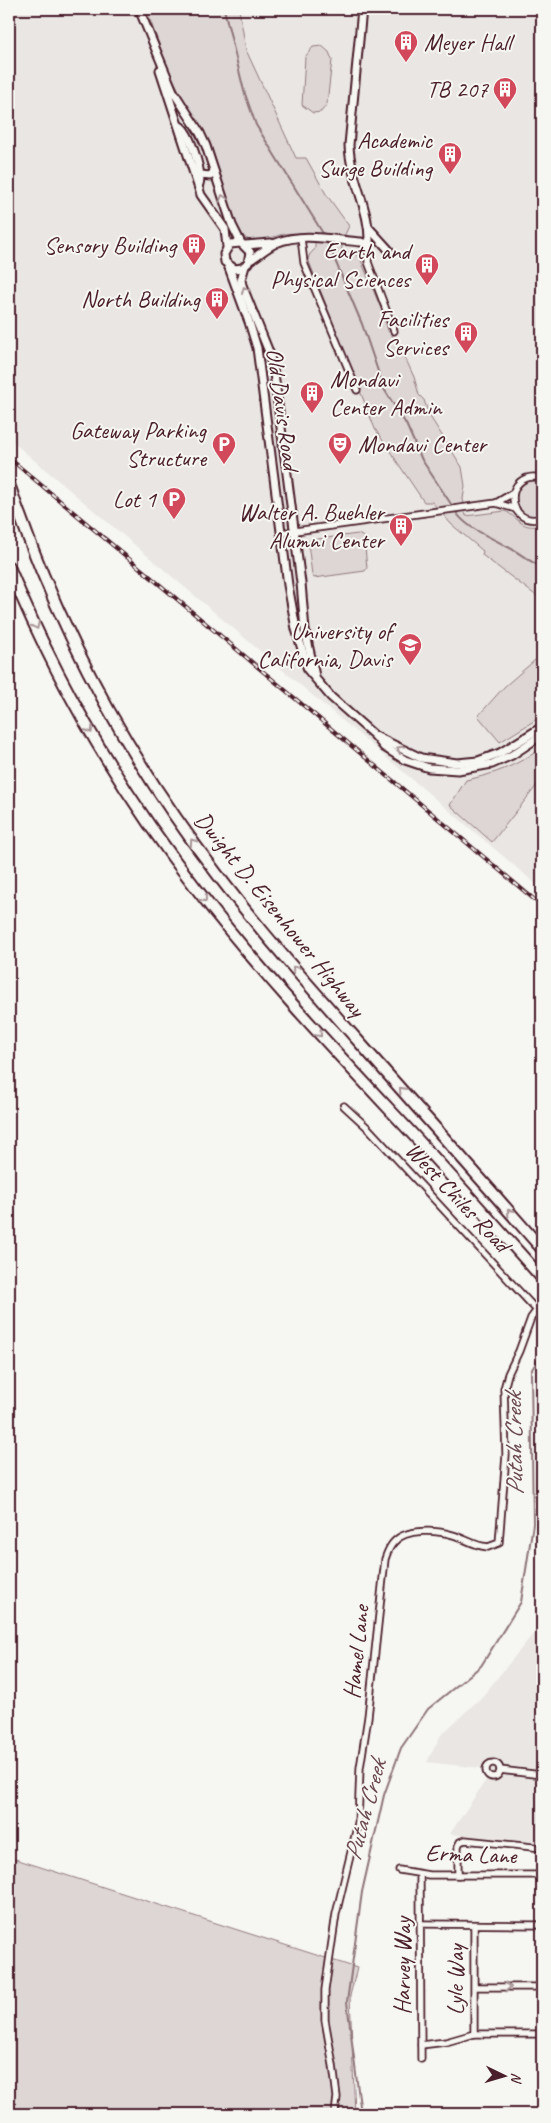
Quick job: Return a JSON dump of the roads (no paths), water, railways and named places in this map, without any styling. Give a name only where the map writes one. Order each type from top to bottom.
[{"type":"highway","name":"Dwight D. Eisenhower Highway","points":[[9,484],[42,573],[93,680],[135,754],[190,838],[276,948],[542,1248]]},
{"type":"highway","name":"Dwight D. Eisenhower Highway","points":[[9,567],[59,672],[101,750],[125,788],[197,890],[247,953],[293,1005],[542,1278]]},
{"type":"street","points":[[139,9],[154,48],[198,185],[205,202],[221,220],[225,229],[227,247],[224,258],[228,265],[238,269],[274,244],[301,238],[361,242],[369,246]]},
{"type":"street","points":[[362,9],[349,145],[351,163],[369,228],[368,262],[394,331]]},
{"type":"street","points":[[154,48],[174,91],[202,137],[232,226],[250,252],[248,263]]},
{"type":"street","points":[[179,126],[187,132],[200,175],[198,185]]},
{"type":"street","points":[[190,142],[194,138],[202,137]]},
{"type":"street","points":[[200,175],[210,176],[214,172]]},
{"type":"street","points":[[369,228],[389,250]]},
{"type":"street","points":[[301,238],[304,263],[357,390]]},
{"type":"street","points":[[227,247],[234,243],[270,242],[274,244]]},
{"type":"street","name":"Old Davis Road","points":[[248,263],[242,285],[269,352],[274,373],[294,531],[304,630],[315,676]]},
{"type":"street","name":"Old Davis Road","points":[[228,265],[257,348],[281,533],[296,629],[308,670],[331,697],[375,736],[384,747],[405,760],[429,768],[467,770],[492,764],[512,755],[542,735]]},
{"type":"street","points":[[281,533],[496,503],[513,493],[518,484],[526,478],[542,478]]},
{"type":"street","points":[[513,493],[516,509],[524,518],[537,520],[542,518]]},
{"type":"street","points":[[496,503],[516,509]]},
{"type":"street","name":"Old Davis Road","points":[[375,736],[421,758],[457,763],[478,761],[500,753],[542,728]]},
{"type":"street","name":"West Chiles Road","points":[[344,1106],[369,1129],[542,1316]]},
{"type":"street","name":"Hamel Lane","points":[[336,2114],[337,2097],[334,2065],[325,2020],[325,1990],[335,1922],[358,1823],[360,1768],[368,1717],[385,1559],[389,1548],[395,1540],[403,1535],[413,1533],[444,1533],[488,1547],[499,1543],[506,1455],[504,1389],[508,1374],[519,1352],[531,1318],[537,1310]]},
{"type":"street","points":[[500,1770],[542,1775]]},
{"type":"street","points":[[458,1875],[458,1846],[460,1842],[466,1840],[542,1848]]},
{"type":"street","name":"Erma Lane","points":[[399,1870],[416,1871],[420,1874],[542,1876]]},
{"type":"street","name":"Harvey Way","points":[[420,1874],[422,2059]]},
{"type":"street","points":[[421,1924],[542,1925]]},
{"type":"street","name":"Lyle Way","points":[[474,1925],[474,2034]]},
{"type":"street","points":[[474,1987],[542,1986]]},
{"type":"street","points":[[421,2044],[446,2042],[474,2034],[542,2034]]},
{"type":"waterway","points":[[224,9],[244,91],[256,125],[324,235]]},
{"type":"waterway","points":[[326,239],[362,324],[384,389],[406,424],[422,460],[453,507]]},
{"type":"waterway","points":[[455,511],[472,527],[536,564]]},
{"type":"waterway","name":"Putah Creek","points":[[361,2114],[347,2002],[362,1892],[384,1795],[401,1748],[428,1709],[481,1666],[521,1602],[533,1524],[531,1371],[542,1353]]},
{"type":"railway","points":[[9,458],[542,906]]},
{"type":"place","name":"Meyer Hall","points":[[406,63]]},
{"type":"place","name":"TB 207","points":[[505,110]]},
{"type":"place","name":"Academic Surge Building","points":[[450,175]]},
{"type":"place","name":"Sensory Building","points":[[194,266]]},
{"type":"place","name":"Earth and Physical Sciences","points":[[427,286]]},
{"type":"place","name":"North Building","points":[[217,320]]},
{"type":"place","name":"Facilities Services","points":[[466,354]]},
{"type":"place","name":"Mondavi Center Admin","points":[[312,414]]},
{"type":"place","name":"Gateway Parking Structure","points":[[224,465]]},
{"type":"place","name":"Mondavi Center","points":[[340,465]]},
{"type":"place","name":"Lot 1","points":[[174,520]]},
{"type":"place","name":"Walter A. Buehler Alumni Center","points":[[401,547]]},
{"type":"place","name":"University of California, Davis","points":[[410,666]]}]
